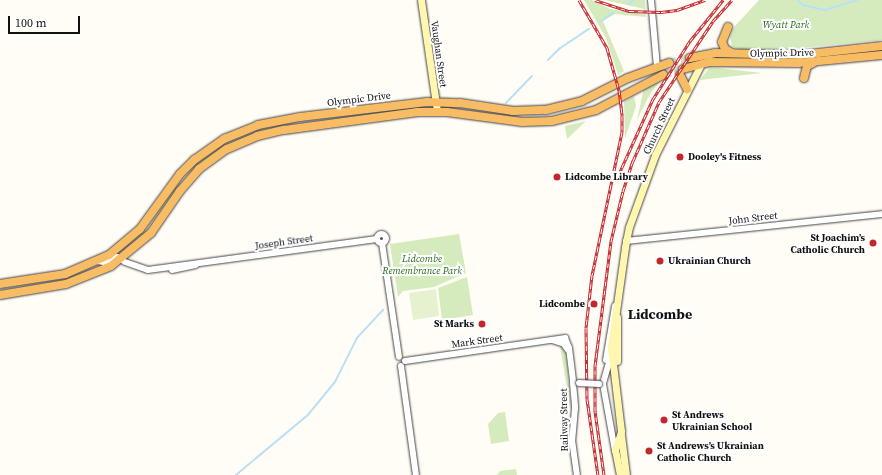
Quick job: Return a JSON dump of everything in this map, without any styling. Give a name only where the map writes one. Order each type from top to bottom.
[{"type":"highway","points":[[728,28],[723,38],[723,46],[735,54]]},
{"type":"highway","name":"Olympic Drive","points":[[690,58],[708,54],[800,55],[882,46]]},
{"type":"highway","points":[[708,54],[716,62]]},
{"type":"highway","name":"Church Street","points":[[701,64],[708,54]]},
{"type":"highway","name":"Olympic Drive","points":[[687,89],[681,72],[701,64],[716,62],[778,64],[882,55]]},
{"type":"highway","points":[[804,78],[806,66],[813,62]]},
{"type":"highway","name":"Olympic Drive","points":[[97,262],[135,234],[180,174],[214,145],[258,125],[319,114],[436,102],[520,111],[554,109],[582,101],[669,63]]},
{"type":"highway","name":"Olympic Drive","points":[[123,261],[155,229],[191,178],[222,152],[257,136],[321,125],[437,111],[512,121],[552,122],[596,110],[662,76]]},
{"type":"highway","points":[[319,114],[321,125]]},
{"type":"highway","points":[[0,295],[70,283],[95,274],[123,261]]},
{"type":"highway","points":[[0,284],[65,274],[97,262]]},
{"type":"main road","name":"Vaughan Street","points":[[421,0],[437,111]]},
{"type":"main road","name":"Church Street","points":[[616,303],[626,241],[655,156],[687,89],[701,64]]},
{"type":"main road","points":[[616,303],[617,391]]},
{"type":"main road","points":[[616,303],[612,352],[625,475]]},
{"type":"main road","points":[[612,352],[616,312]]},
{"type":"main road","points":[[620,475],[615,452],[621,431]]},
{"type":"main road","points":[[617,444],[625,475]]},
{"type":"street","points":[[651,0],[657,67]]},
{"type":"street","name":"John Street","points":[[626,241],[882,214]]},
{"type":"street","name":"Joseph Street","points":[[123,261],[142,273],[379,241],[399,357],[396,362],[403,364]]},
{"type":"street","points":[[97,262],[104,262],[116,257],[123,261]]},
{"type":"street","points":[[606,371],[607,344],[616,303]]},
{"type":"street","name":"Railway Street","points":[[556,339],[564,337],[568,342],[576,383],[572,440],[577,475]]},
{"type":"street","points":[[556,339],[565,345],[571,356]]},
{"type":"street","name":"Mark Street","points":[[403,364],[556,339]]},
{"type":"street","points":[[612,352],[601,384],[617,444]]},
{"type":"street","points":[[403,364],[416,475]]},
{"type":"street","points":[[576,383],[601,384]]},
{"type":"street","points":[[610,417],[615,452]]},
{"type":"green space","points":[[584,0],[592,0],[610,9],[644,14],[644,9],[605,0],[645,0],[646,17],[615,14],[603,21],[624,71],[618,75],[606,38]]},
{"type":"green space","name":"Wyatt Park","points":[[759,0],[882,0],[882,40],[791,49],[742,51],[732,46],[730,37],[734,27]]},
{"type":"green space","points":[[710,67],[735,70],[762,73],[700,80]]},
{"type":"green space","points":[[660,81],[649,96],[637,120],[644,88]]},
{"type":"green space","points":[[634,96],[636,106],[625,138],[624,102]]},
{"type":"green space","points":[[586,121],[567,139],[565,126]]},
{"type":"green space","name":"Lidcombe Remembrance Park","points":[[459,234],[466,273],[434,287],[403,291],[398,297],[390,244]]},
{"type":"green space","points":[[467,277],[473,315],[442,320],[438,288]]},
{"type":"green space","points":[[436,289],[439,316],[413,320],[409,293]]},
{"type":"green space","points":[[560,346],[566,350],[571,407],[570,407]]},
{"type":"green space","points":[[505,412],[509,441],[491,444],[488,424],[498,413]]},
{"type":"green space","points":[[516,469],[517,475],[497,475],[500,471]]},
{"type":"waterway","points":[[628,4],[634,0]]},
{"type":"waterway","points":[[798,0],[803,5],[825,10],[857,0]]},
{"type":"waterway","points":[[600,22],[613,13]]},
{"type":"waterway","points":[[548,60],[559,49],[589,29]]},
{"type":"waterway","points":[[506,103],[532,76]]},
{"type":"waterway","points":[[236,475],[308,415],[335,382],[357,338],[383,310]]},
{"type":"tunnel","points":[[669,63],[690,58]]},
{"type":"tunnel","points":[[663,75],[683,69]]},
{"type":"railway","points":[[579,0],[607,48],[619,90],[622,116],[622,132],[592,275],[586,328],[587,399],[598,475]]},
{"type":"railway","points":[[595,0],[629,11],[661,12],[677,10],[705,0]]},
{"type":"railway","points":[[618,176],[653,99],[690,41],[723,0]]},
{"type":"railway","points":[[604,475],[595,411],[595,366],[611,241],[623,191],[633,161],[659,102],[713,21],[732,0]]},
{"type":"place","name":"Dooley's Fitness","points":[[680,157]]},
{"type":"place","name":"Lidcombe Library","points":[[557,177]]},
{"type":"place","name":"St Joachim’s Catholic Church","points":[[873,243]]},
{"type":"place","name":"Ukrainian Church","points":[[660,261]]},
{"type":"place","name":"Lidcombe","points":[[594,304]]},
{"type":"place","name":"St Marks","points":[[482,324]]},
{"type":"place","name":"St Andrews Ukrainian School","points":[[664,420]]},
{"type":"place","name":"St Andrews’s Ukrainian Catholic Church","points":[[649,451]]},
{"type":"district","name":"Lidcombe","points":[[660,314]]}]
